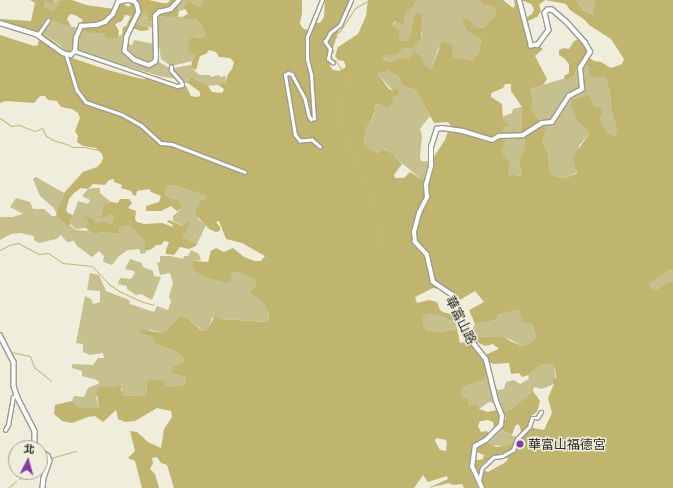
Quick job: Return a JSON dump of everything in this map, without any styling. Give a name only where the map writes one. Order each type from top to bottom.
[{"type":"street","points":[[0,23],[38,36],[66,54],[71,55],[75,51],[76,38],[79,28],[84,24],[97,25],[105,22],[114,14],[118,1],[134,1],[137,4],[139,12],[127,37],[124,51],[135,60],[149,65],[155,62],[156,58],[155,16],[158,12],[171,9],[179,0]]},
{"type":"street","points":[[320,147],[312,140],[300,141],[295,135],[285,75],[288,73],[292,74],[306,98],[309,116],[311,119],[314,118],[311,75],[306,59],[307,37],[322,0]]},
{"type":"street","points":[[333,63],[328,59],[330,49],[325,42],[330,32],[340,25],[351,0]]},
{"type":"street","name":"華富山路","points":[[482,488],[472,467],[475,446],[486,440],[501,425],[502,416],[496,401],[486,360],[467,336],[452,295],[433,282],[427,255],[416,242],[414,232],[419,213],[428,197],[426,185],[431,166],[431,147],[437,130],[442,128],[463,131],[492,140],[499,136],[523,135],[542,124],[552,122],[569,96],[582,89],[580,68],[590,52],[585,44],[561,17],[552,10],[548,10],[545,13],[549,30],[538,45],[531,46],[519,0]]},
{"type":"street","points":[[38,36],[48,20]]},
{"type":"street","points":[[75,51],[178,86],[182,85],[171,71],[171,67]]},
{"type":"street","points":[[66,54],[76,81],[77,90],[86,102],[141,125],[161,143],[172,144],[244,172]]},
{"type":"street","points":[[1,338],[14,362],[14,386],[16,395],[35,432],[35,440]]},
{"type":"street","points":[[5,430],[8,425],[13,397],[16,395]]},
{"type":"street","points":[[479,482],[482,468],[494,457],[502,456],[513,450],[517,439],[529,427],[532,418],[537,418],[541,412]]},
{"type":"street","points":[[48,456],[50,461],[48,467]]},
{"type":"shaded area","points":[[30,0],[54,0],[52,4],[46,1],[44,7],[54,11],[61,0],[72,0],[86,5],[114,9],[122,3],[129,7],[133,0],[149,0],[168,3],[170,0],[180,0],[177,4],[179,11],[178,16],[156,16],[157,22],[148,21],[147,12],[139,10],[134,23],[148,27],[149,30],[141,31],[132,28],[125,36],[122,35],[123,27],[126,26],[131,16],[125,15],[122,21],[115,24],[119,31],[118,37],[108,39],[102,33],[92,34],[79,29],[79,26],[83,20],[75,15],[70,14],[67,19],[71,26],[60,24],[47,18],[40,31],[62,48],[53,45],[41,34],[0,23],[0,19],[31,21],[35,3]]},
{"type":"shaded area","points":[[62,0],[54,12],[44,7],[46,1]]},
{"type":"shaded area","points":[[180,0],[204,0],[202,6],[179,11],[177,4]]},
{"type":"shaded area","points":[[204,0],[302,0],[300,23],[302,28],[307,30],[312,22],[320,23],[324,17],[325,0],[352,0],[341,23],[331,54],[330,66],[333,70],[339,71],[346,67],[344,61],[338,60],[335,56],[338,47],[358,34],[366,16],[368,0],[417,0],[414,6],[404,15],[403,24],[395,21],[392,25],[399,31],[399,39],[401,41],[405,41],[410,36],[413,18],[417,13],[420,14],[422,15],[421,39],[413,48],[403,48],[396,55],[388,54],[383,57],[386,61],[391,62],[403,57],[409,59],[413,52],[415,52],[421,56],[424,65],[431,69],[442,42],[453,45],[452,54],[454,57],[473,60],[479,52],[481,39],[469,32],[463,23],[463,20],[469,19],[475,27],[484,28],[496,14],[494,7],[484,5],[479,0],[503,0],[513,8],[515,6],[514,0],[517,0],[523,23],[528,30],[529,45],[539,46],[543,49],[535,56],[547,79],[543,85],[530,89],[533,99],[531,109],[542,123],[547,126],[542,141],[548,153],[550,172],[555,177],[565,178],[577,173],[573,157],[589,134],[587,130],[577,121],[571,105],[572,100],[589,95],[594,107],[601,108],[602,113],[600,121],[608,133],[615,136],[617,130],[611,109],[610,91],[607,87],[608,82],[604,77],[597,78],[590,76],[589,67],[582,62],[578,65],[575,75],[565,80],[564,76],[569,73],[569,64],[559,55],[559,50],[564,48],[569,49],[574,41],[579,39],[586,48],[588,57],[594,61],[601,62],[611,68],[622,64],[624,59],[611,39],[589,25],[585,20],[570,10],[566,4],[545,0],[576,0],[584,11],[593,14],[595,0],[673,0],[673,271],[669,270],[649,285],[655,291],[668,282],[673,281],[673,488],[484,488],[473,473],[478,488],[464,488],[462,484],[453,485],[449,483],[428,488],[448,479],[447,476],[428,482],[423,475],[414,488],[174,488],[167,465],[161,463],[157,457],[152,458],[153,463],[150,469],[155,474],[159,488],[142,488],[135,461],[128,458],[135,451],[130,431],[137,432],[148,442],[161,448],[164,429],[172,417],[171,411],[157,408],[135,421],[125,422],[118,419],[116,410],[103,422],[95,416],[72,423],[62,421],[54,414],[55,405],[72,401],[78,407],[99,408],[97,393],[99,388],[104,386],[109,388],[120,385],[123,396],[146,395],[147,381],[150,380],[165,381],[165,384],[170,387],[185,384],[186,377],[175,374],[171,371],[174,366],[184,361],[183,358],[177,352],[155,344],[152,337],[141,334],[139,329],[163,333],[180,316],[186,317],[202,331],[206,331],[215,316],[222,319],[267,322],[269,319],[268,310],[261,301],[249,293],[256,286],[254,280],[242,273],[232,272],[231,280],[227,283],[205,277],[195,271],[192,266],[195,261],[208,262],[211,251],[216,248],[224,252],[233,248],[244,257],[255,261],[261,261],[265,256],[242,243],[226,239],[219,221],[216,222],[220,227],[220,231],[216,232],[209,229],[195,214],[200,201],[206,199],[206,196],[176,186],[167,185],[165,194],[166,197],[179,201],[182,208],[177,211],[171,206],[161,211],[146,211],[146,206],[159,202],[161,196],[151,192],[149,189],[137,191],[136,196],[133,195],[131,191],[121,188],[122,185],[114,182],[114,179],[109,180],[105,185],[93,184],[88,189],[81,188],[74,193],[69,199],[66,210],[68,213],[73,215],[69,226],[56,216],[64,193],[83,172],[97,167],[101,163],[103,158],[102,154],[96,148],[83,146],[77,142],[78,136],[75,131],[80,118],[78,113],[72,109],[61,107],[57,101],[48,100],[45,96],[40,96],[34,103],[6,101],[0,103],[0,35],[34,46],[38,45],[38,42],[41,40],[66,56],[108,70],[142,79],[148,79],[153,76],[159,77],[177,85],[186,86],[191,96],[200,96],[200,92],[188,83],[189,78],[195,79],[208,86],[212,92],[222,93],[224,89],[217,84],[225,84],[234,62],[230,58],[219,57],[216,52],[209,50],[206,54],[200,56],[196,70],[191,68],[195,55],[188,51],[190,39],[193,37],[204,38],[205,32],[197,19],[184,19],[182,17],[188,14],[184,6],[189,2],[200,7]],"holes":[[[388,70],[399,77],[403,86],[416,90],[434,123],[448,122],[450,125],[445,140],[431,161],[426,179],[421,179],[410,172],[404,178],[395,178],[394,175],[402,164],[392,154],[384,149],[377,153],[364,145],[365,132],[375,112],[374,107],[378,104],[388,107],[393,101],[392,96],[399,95],[398,89],[393,91],[389,89],[378,74],[380,72],[385,72]],[[505,84],[511,84],[511,91],[522,107],[521,138],[525,139],[525,147],[519,159],[521,176],[508,174],[509,163],[501,151],[507,138],[502,136],[503,127],[511,125],[503,121],[502,104],[491,97],[491,93],[503,88]],[[433,288],[452,291],[458,301],[475,291],[484,302],[469,310],[475,324],[496,320],[499,314],[519,310],[523,322],[532,323],[536,337],[532,342],[523,346],[510,341],[503,336],[477,337],[477,342],[485,346],[493,344],[499,349],[487,354],[487,360],[493,364],[509,363],[511,374],[519,373],[522,377],[528,375],[542,364],[551,364],[556,370],[556,378],[553,379],[554,384],[548,398],[552,413],[544,430],[529,427],[531,416],[537,412],[540,401],[533,391],[511,409],[503,412],[506,418],[501,430],[512,435],[515,426],[518,424],[521,431],[516,440],[511,444],[496,447],[486,441],[479,445],[477,452],[484,455],[483,459],[475,459],[474,462],[474,445],[490,434],[487,431],[481,432],[478,426],[480,421],[488,420],[493,422],[494,429],[500,424],[501,417],[496,410],[488,412],[479,409],[475,404],[469,407],[468,399],[461,396],[461,390],[466,386],[484,380],[488,376],[487,368],[468,341],[460,343],[457,329],[438,332],[426,330],[423,324],[424,316],[429,314],[441,316],[456,323],[458,319],[455,314],[445,313],[440,310],[437,302],[429,300],[417,303],[415,297]],[[436,438],[446,440],[447,442],[446,451],[440,450],[435,441]],[[503,453],[508,459],[506,462],[488,472],[480,469],[481,465],[492,456]]]},
{"type":"shaded area","points":[[417,0],[479,0],[484,5],[494,7],[496,14],[484,28],[475,27],[469,32],[481,39],[479,52],[473,60],[454,57],[452,54],[439,47],[431,69],[424,66],[421,56],[413,52],[409,59],[403,57],[391,62],[386,61],[383,56],[388,54],[396,54],[403,48],[418,41],[422,36],[422,15],[413,18],[410,36],[405,41],[401,41],[399,39],[392,25],[414,6]]},
{"type":"shaded area","points":[[521,0],[545,0],[539,5],[541,11],[537,17],[528,21],[525,19],[532,14],[534,9],[531,4]]},
{"type":"shaded area","points":[[576,0],[595,0],[594,14],[584,11]]},
{"type":"shaded area","points":[[139,10],[147,12],[148,21],[153,22],[153,28],[134,23]]},
{"type":"shaded area","points":[[172,15],[182,17],[184,19],[197,19],[205,32],[204,38],[193,37],[195,55],[192,61],[171,66],[161,59],[159,46],[156,45],[155,17],[167,17]]},
{"type":"shaded area","points":[[48,18],[60,24],[78,28],[73,53],[63,50],[61,46],[40,31],[43,23]]},
{"type":"shaded area","points":[[79,29],[92,34],[102,33],[111,37],[122,35],[125,36],[126,43],[132,45],[134,40],[154,44],[156,57],[159,62],[173,68],[191,65],[191,68],[200,75],[210,75],[211,77],[219,75],[220,77],[226,76],[225,84],[208,86],[195,79],[188,79],[188,83],[182,83],[176,79],[159,76],[78,51],[77,38]]},
{"type":"shaded area","points":[[582,62],[589,67],[597,78],[604,77],[608,82],[607,87],[610,91],[611,109],[617,135],[613,136],[608,133],[600,121],[602,113],[577,121],[587,130],[589,134],[579,146],[577,172],[565,178],[555,177],[550,172],[548,153],[542,141],[542,123],[531,109],[533,99],[530,89],[575,75],[578,65]]},
{"type":"shaded area","points":[[388,70],[399,77],[403,86],[416,90],[430,116],[420,129],[422,136],[421,161],[431,161],[426,179],[421,179],[385,149],[377,153],[364,145],[365,132],[375,113],[374,107],[392,96],[393,91],[378,74],[380,71]]},
{"type":"shaded area","points":[[522,107],[521,137],[525,139],[525,147],[519,159],[521,176],[508,174],[500,151],[507,138],[502,136],[502,117],[512,113],[513,109]]},
{"type":"shaded area","points":[[36,177],[64,193],[57,215],[54,208],[40,196],[33,179]]},
{"type":"shaded area","points":[[166,185],[176,186],[206,196],[198,219],[206,225],[197,244],[183,237],[190,224],[184,226],[173,221],[173,216],[182,208],[165,197]]},
{"type":"shaded area","points":[[100,188],[100,193],[111,202],[104,205],[100,217],[112,214],[114,218],[111,224],[95,225],[88,221],[86,228],[76,229],[70,224],[78,201],[88,204],[90,200],[82,196],[88,189]]},
{"type":"shaded area","points":[[16,198],[30,202],[33,209],[44,209],[52,216],[56,216],[76,230],[89,231],[94,234],[105,232],[119,234],[120,227],[130,225],[145,243],[146,253],[141,254],[139,249],[128,250],[119,256],[112,265],[103,262],[104,256],[99,251],[92,257],[77,246],[74,241],[67,242],[61,235],[56,239],[39,243],[34,240],[34,236],[20,233],[11,234],[0,240],[0,217],[12,217],[23,214],[10,207]]},
{"type":"shaded area","points":[[120,199],[129,199],[132,203],[128,208],[136,211],[135,219],[137,222],[144,224],[162,223],[173,227],[172,224],[167,222],[169,220],[183,226],[187,221],[190,224],[183,237],[197,244],[196,246],[189,249],[180,247],[174,255],[166,254],[169,242],[164,241],[161,245],[156,245],[152,249],[145,251],[145,243],[130,225],[120,227],[119,234],[105,232],[94,234],[86,228],[88,221],[84,218],[84,215],[94,220],[95,224],[102,221],[111,224],[114,218],[112,214],[100,218],[104,205],[111,202],[118,203]]},
{"type":"shaded area","points":[[191,250],[199,254],[201,260],[195,261],[232,272],[242,273],[254,280],[256,286],[249,293],[261,301],[268,310],[269,319],[267,322],[212,318],[207,331],[203,331],[186,317],[180,316],[163,333],[151,330],[141,334],[152,337],[155,344],[177,352],[183,358],[184,361],[174,366],[175,374],[186,377],[185,384],[170,387],[165,384],[147,381],[146,395],[122,396],[122,388],[96,397],[99,406],[98,409],[78,407],[72,401],[74,396],[84,397],[88,388],[100,383],[97,380],[82,376],[82,371],[72,368],[72,364],[93,365],[98,358],[104,358],[103,353],[90,355],[83,352],[83,344],[76,343],[85,296],[91,299],[93,304],[100,302],[100,291],[87,290],[90,273],[99,275],[106,291],[129,300],[130,304],[154,312],[157,306],[168,310],[171,301],[169,297],[173,283],[170,273],[160,275],[157,263],[160,262],[160,256],[171,256],[183,259],[184,256],[188,256]]},
{"type":"shaded area","points":[[130,259],[142,263],[143,267],[153,271],[154,276],[161,277],[152,300],[141,294],[136,295],[127,289],[127,286],[118,284],[120,278],[131,279],[135,273],[134,271],[125,269]]},
{"type":"shaded area","points":[[669,270],[673,271],[673,281],[668,282],[655,291],[649,285]]},
{"type":"shaded area","points":[[519,310],[532,323],[536,337],[532,342],[523,346],[503,336],[477,337],[474,333],[473,328],[475,324],[496,320],[499,314]]},
{"type":"shaded area","points":[[429,314],[441,316],[456,323],[457,329],[438,332],[426,330],[423,324],[424,316]]},
{"type":"shaded area","points":[[542,364],[551,364],[556,370],[554,384],[542,389],[534,387],[533,391],[511,409],[503,412],[495,386],[498,390],[504,389],[506,382],[514,380],[520,384],[529,379],[528,375]]},
{"type":"shaded area","points":[[488,376],[495,403],[489,402],[479,409],[469,407],[461,396],[461,390],[466,386],[484,380]]},
{"type":"shaded area","points":[[501,430],[515,437],[516,440],[511,444],[503,446],[491,445],[489,442]]},
{"type":"waterway","points":[[369,0],[355,8],[340,31],[333,35],[329,40],[333,51],[331,55],[332,59],[336,61],[345,76],[345,88],[337,111],[336,123],[346,133],[345,148],[356,158],[358,171],[370,190],[371,201],[376,208],[374,216],[377,226],[376,238],[380,250]]},
{"type":"waterway","points":[[0,118],[11,126],[19,125],[35,131],[42,128],[46,136],[73,147],[85,147],[98,150]]},
{"type":"waterway","points":[[0,250],[9,245],[18,243],[39,254],[48,253],[63,263],[92,266],[109,284],[119,291],[143,302],[154,305]]},
{"type":"waterway","points":[[9,348],[11,352],[30,356],[34,367],[51,381]]},
{"type":"waterway","points":[[51,458],[76,451]]},
{"type":"waterway","points":[[8,488],[16,481]]},
{"type":"place","name":"華富山福德宮","points":[[520,444]]}]
